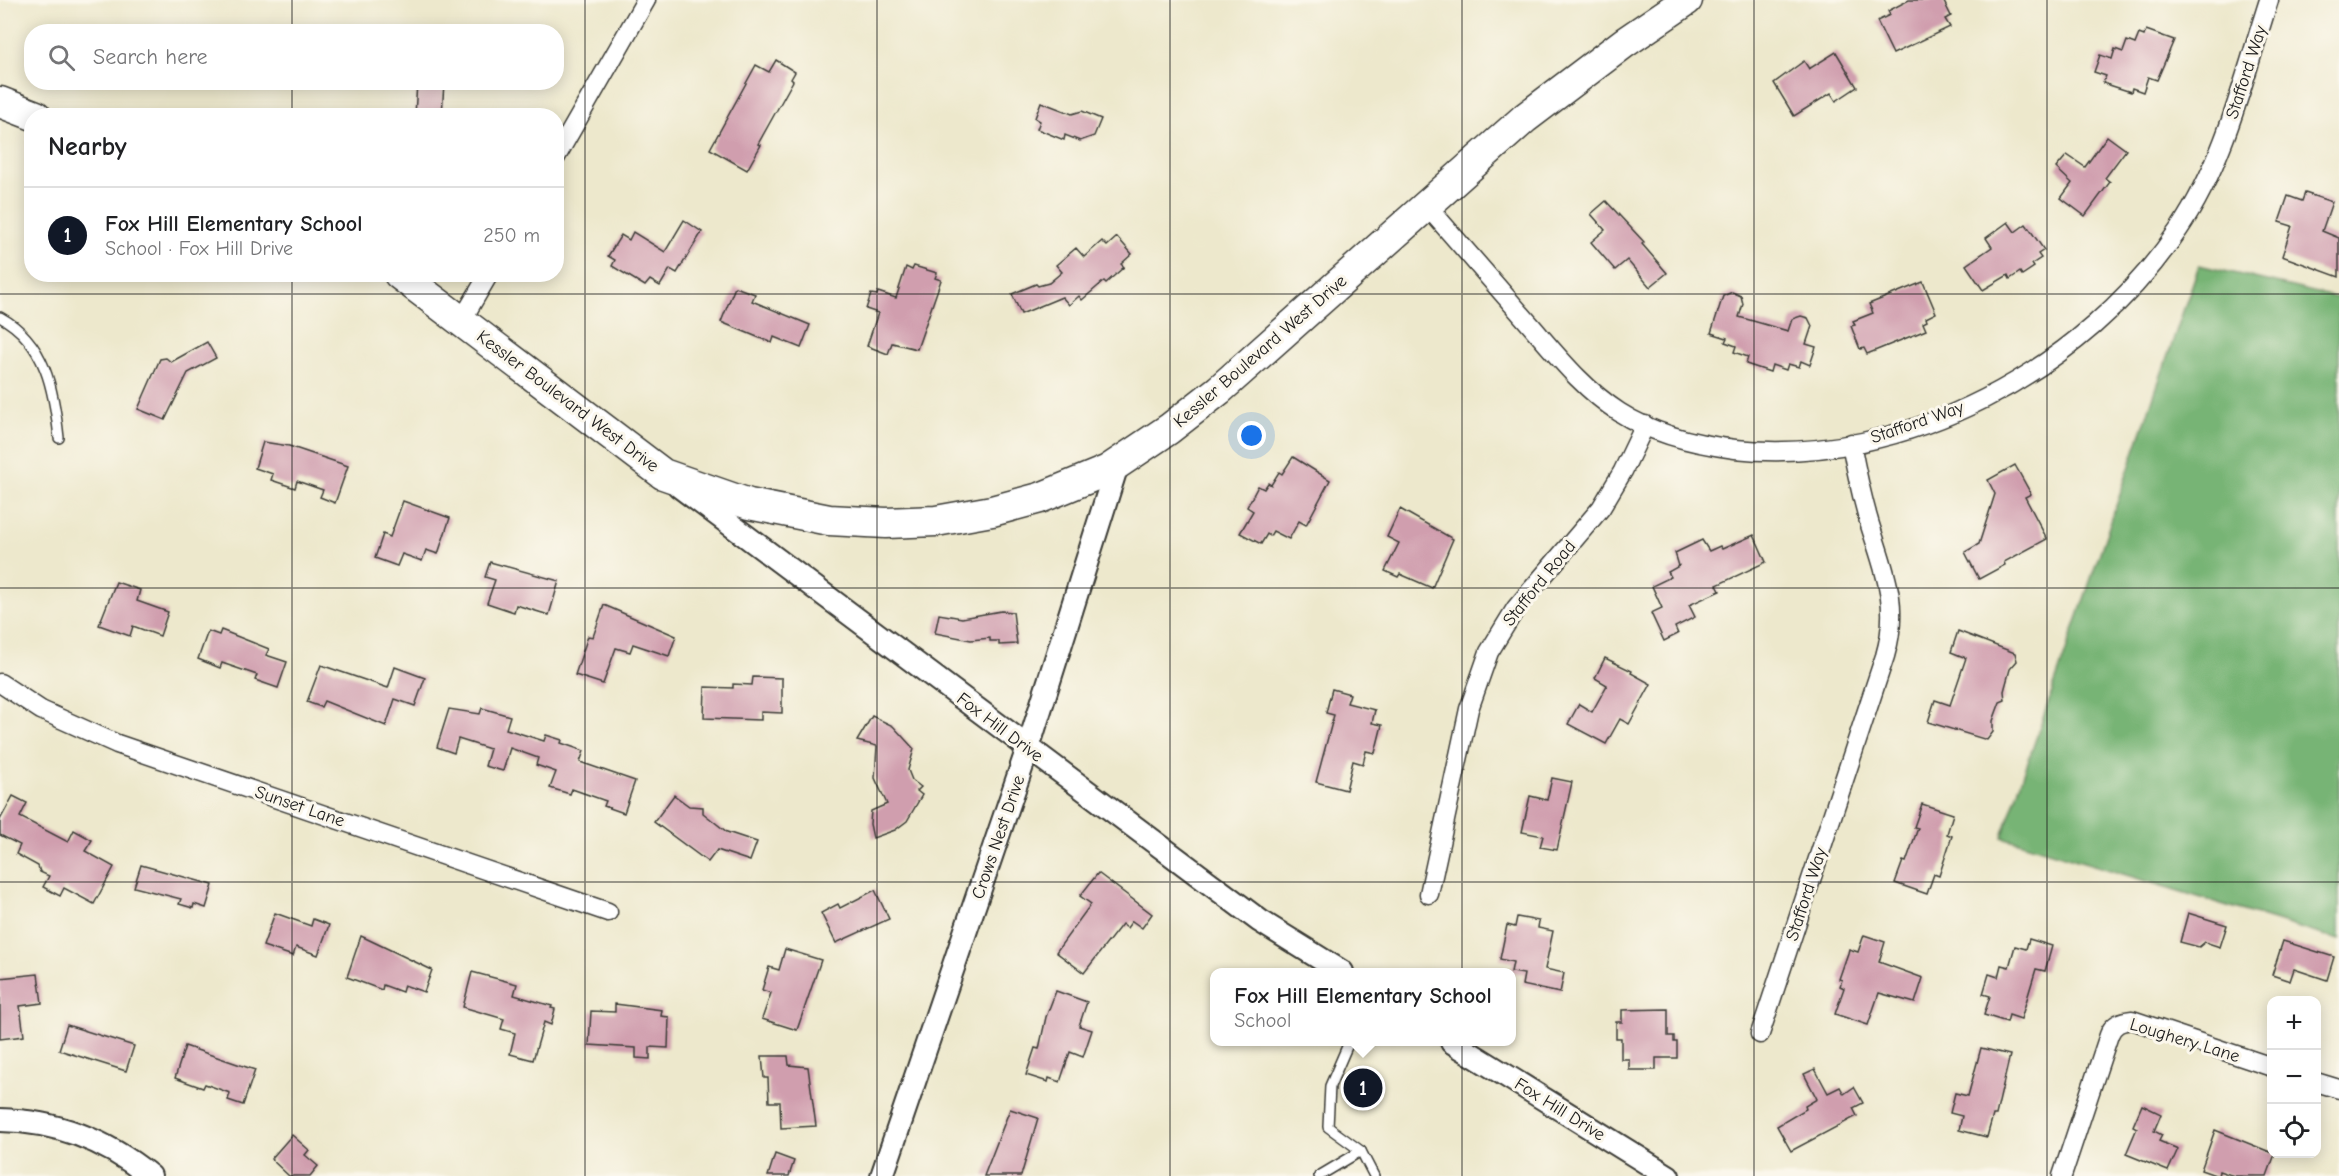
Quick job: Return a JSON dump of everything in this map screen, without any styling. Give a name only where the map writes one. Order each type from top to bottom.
[{"type":"main road","name":"Kessler Boulevard West Drive","points":[[410,282],[663,474],[765,508],[829,520],[886,523],[936,521],[1014,506],[1093,477],[1169,429],[1219,390],[1533,111],[1624,43],[1687,0]]},
{"type":"main road","points":[[0,102],[24,111]]},
{"type":"street","points":[[564,143],[646,0]]},
{"type":"street","name":"Stafford Way","points":[[1760,1034],[1885,656],[1891,631],[1892,605],[1888,579],[1869,522],[1851,443],[1931,420],[2002,389],[2062,350],[2126,294],[2172,239],[2210,176],[2269,0]]},
{"type":"street","points":[[1427,206],[1586,389],[1617,411],[1645,425],[1694,443],[1764,452],[1808,450],[1851,443]]},
{"type":"street","points":[[462,320],[484,282]]},
{"type":"street","name":"Stafford Road","points":[[1429,894],[1469,709],[1489,652],[1516,608],[1601,508],[1623,471],[1645,425]]},
{"type":"street","name":"Crows Nest Drive","points":[[882,1176],[1028,748],[1118,462]]},
{"type":"street","name":"Fox Hill Drive","points":[[663,474],[1260,921],[1336,968]]},
{"type":"street","name":"Sunset Lane","points":[[0,683],[41,710],[117,744],[608,912]]},
{"type":"street","name":"Loughery Lane","points":[[2062,1176],[2109,1035],[2119,1023],[2132,1020],[2267,1066]]},
{"type":"street","name":"Fox Hill Drive","points":[[1460,1046],[1668,1176]]},
{"type":"street","points":[[2321,1084],[2339,1089]]},
{"type":"street","points":[[0,1120],[53,1126],[85,1136],[129,1159],[150,1176]]},
{"type":"lane","points":[[0,317],[32,342],[47,371],[56,404],[59,438]]},
{"type":"lane","points":[[1347,1046],[1330,1086],[1328,1127],[1361,1151],[1374,1176]]},
{"type":"lane","points":[[1319,1176],[1361,1151]]},
{"type":"green space","points":[[2199,265],[2339,298],[2339,940],[2002,837]]},
{"type":"building","points":[[1909,0],[1943,0],[1951,16],[1945,19],[1950,27],[1893,54],[1877,21],[1890,15],[1888,11]]},
{"type":"building","points":[[2146,30],[2174,40],[2157,80],[2148,77],[2143,92],[2132,88],[2131,92],[2103,83],[2106,76],[2094,72],[2100,55],[2112,59],[2115,49],[2123,52],[2127,41],[2135,44],[2139,34],[2144,36]]},
{"type":"building","points":[[1836,52],[1857,87],[1836,101],[1831,93],[1794,116],[1774,83],[1804,61],[1809,69]]},
{"type":"building","points":[[776,60],[795,72],[791,79],[793,81],[758,144],[761,145],[747,170],[710,149],[756,65],[769,72]]},
{"type":"building","points":[[417,90],[444,90],[442,108],[415,108]]},
{"type":"building","points":[[1041,102],[1072,114],[1082,111],[1101,119],[1094,136],[1080,141],[1065,135],[1064,140],[1037,129],[1040,121],[1035,118]]},
{"type":"building","points":[[2107,136],[2126,150],[2105,178],[2110,182],[2085,216],[2061,198],[2072,183],[2056,168],[2067,155],[2085,167]]},
{"type":"building","points":[[2305,193],[2332,202],[2322,231],[2339,238],[2339,277],[2282,256],[2292,226],[2279,222],[2288,196],[2302,201]]},
{"type":"building","points":[[1606,201],[1644,242],[1642,244],[1667,273],[1650,287],[1627,260],[1615,270],[1591,242],[1605,230],[1591,214]]},
{"type":"building","points":[[684,220],[702,232],[677,273],[670,269],[660,286],[650,280],[645,286],[612,266],[615,260],[608,256],[621,235],[629,240],[633,232],[665,252]]},
{"type":"building","points":[[2008,222],[2015,232],[2026,224],[2044,250],[2038,254],[2041,258],[2032,264],[2034,267],[2022,275],[2020,272],[2010,279],[2008,275],[1983,290],[1966,265],[1992,247],[1986,238]]},
{"type":"building","points":[[1117,237],[1132,254],[1121,264],[1124,267],[1106,283],[1104,281],[1082,300],[1079,296],[1069,305],[1062,297],[1021,314],[1012,294],[1036,284],[1038,286],[1049,283],[1062,272],[1056,265],[1076,248],[1084,257],[1102,241],[1107,246]]},
{"type":"building","points":[[914,266],[937,273],[935,278],[941,280],[917,349],[892,343],[888,354],[867,346],[878,313],[866,309],[871,294],[877,295],[878,292],[896,298],[906,267],[912,270]]},
{"type":"building","points":[[1923,282],[1936,313],[1926,318],[1927,321],[1923,323],[1926,330],[1867,354],[1864,348],[1860,349],[1851,326],[1855,325],[1853,321],[1873,313],[1869,304]]},
{"type":"building","points":[[735,287],[755,294],[752,301],[810,325],[801,348],[774,337],[772,343],[721,322]]},
{"type":"building","points":[[1732,292],[1741,296],[1743,304],[1739,317],[1788,331],[1792,319],[1801,316],[1808,318],[1812,326],[1806,344],[1816,347],[1810,365],[1801,361],[1799,367],[1788,364],[1786,370],[1772,365],[1770,372],[1746,364],[1748,357],[1734,352],[1736,346],[1725,342],[1727,338],[1711,333],[1723,296]]},
{"type":"building","points":[[207,342],[216,358],[188,373],[165,420],[138,409],[160,359],[166,358],[171,362]]},
{"type":"building","points":[[263,442],[289,446],[348,466],[335,503],[320,497],[323,490],[297,481],[295,488],[271,480],[273,474],[255,468]]},
{"type":"building","points":[[1293,457],[1330,480],[1306,525],[1299,521],[1289,539],[1273,531],[1270,536],[1267,534],[1261,544],[1240,533],[1253,511],[1247,507],[1258,486],[1264,489],[1268,483],[1271,485],[1279,472],[1282,474]]},
{"type":"building","points":[[2015,465],[2031,494],[2025,497],[2047,539],[2004,562],[2005,565],[1979,579],[1965,552],[1979,544],[1995,494],[1988,480]]},
{"type":"building","points":[[403,501],[450,518],[438,554],[426,550],[422,561],[402,554],[397,566],[375,558],[383,534],[390,537]]},
{"type":"building","points":[[1400,509],[1453,539],[1432,588],[1400,574],[1398,577],[1385,571],[1399,543],[1387,537]]},
{"type":"building","points":[[1754,535],[1766,562],[1717,585],[1720,591],[1689,605],[1695,617],[1675,627],[1678,634],[1664,641],[1651,613],[1662,608],[1652,586],[1671,577],[1668,572],[1679,566],[1675,553],[1702,540],[1709,551],[1720,546],[1722,549]]},
{"type":"building","points":[[490,562],[559,581],[549,615],[516,605],[514,612],[487,603],[495,580],[485,577]]},
{"type":"building","points":[[116,582],[140,590],[137,601],[168,612],[160,636],[133,626],[130,636],[99,625]]},
{"type":"building","points":[[604,605],[676,636],[669,656],[633,644],[630,652],[616,648],[603,684],[575,675],[588,636],[593,637]]},
{"type":"building","points":[[1001,611],[1013,612],[1017,644],[999,645],[999,641],[990,641],[990,638],[971,640],[935,633],[939,614],[962,618]]},
{"type":"building","points":[[221,630],[269,649],[266,655],[287,662],[278,688],[255,680],[257,675],[222,663],[220,668],[198,659],[208,631],[219,635]]},
{"type":"building","points":[[1958,631],[2015,653],[2017,661],[2010,669],[2004,691],[2005,700],[2000,702],[1993,721],[1993,732],[1987,740],[1928,722],[1935,700],[1950,705],[1966,658],[1951,652]]},
{"type":"building","points":[[1605,658],[1632,671],[1631,673],[1651,684],[1629,724],[1620,719],[1606,744],[1568,724],[1579,704],[1592,712],[1607,685],[1595,678]]},
{"type":"building","points":[[321,665],[388,688],[395,667],[425,678],[415,706],[395,699],[386,726],[324,701],[321,707],[307,702]]},
{"type":"building","points":[[753,677],[782,678],[782,713],[761,712],[761,720],[704,718],[705,687],[733,688],[733,684],[752,685]]},
{"type":"building","points":[[1332,689],[1350,694],[1347,703],[1375,710],[1372,723],[1382,725],[1375,753],[1366,751],[1363,764],[1353,761],[1346,790],[1316,782],[1334,715],[1326,713]]},
{"type":"building","points":[[482,708],[510,716],[506,729],[544,741],[546,735],[562,740],[561,743],[584,751],[580,762],[635,781],[624,813],[604,806],[606,801],[572,789],[570,794],[550,788],[556,772],[536,765],[538,758],[510,748],[503,771],[485,766],[490,749],[458,739],[454,753],[437,747],[449,709],[480,714]]},
{"type":"building","points":[[872,716],[893,726],[914,749],[908,770],[912,780],[921,787],[917,791],[922,795],[907,821],[895,830],[873,838],[870,824],[871,811],[887,804],[875,778],[877,746],[857,741]]},
{"type":"building","points":[[1552,778],[1572,782],[1557,850],[1540,847],[1543,836],[1522,832],[1530,796],[1547,800]]},
{"type":"building","points":[[674,795],[689,806],[703,807],[703,813],[727,832],[757,842],[750,861],[717,850],[708,862],[654,822]]},
{"type":"building","points":[[13,796],[27,803],[20,817],[68,842],[74,830],[92,840],[85,851],[114,867],[94,904],[64,888],[60,896],[43,887],[49,876],[40,872],[38,866],[16,854],[20,845],[0,835],[0,820]]},
{"type":"building","points":[[1922,804],[1953,814],[1947,834],[1952,836],[1939,876],[1934,874],[1927,894],[1895,883],[1903,861],[1906,862],[1918,828],[1914,827]]},
{"type":"building","points":[[141,865],[213,885],[206,908],[194,904],[193,908],[179,904],[181,899],[134,887]]},
{"type":"building","points":[[1098,873],[1152,914],[1142,928],[1132,921],[1127,928],[1122,924],[1084,973],[1056,952],[1091,904],[1080,896]]},
{"type":"building","points":[[875,890],[889,919],[836,943],[821,913],[838,904],[840,908]]},
{"type":"building","points":[[275,913],[311,926],[313,919],[329,925],[318,955],[296,947],[293,956],[263,946]]},
{"type":"building","points":[[2188,913],[2227,925],[2220,947],[2205,942],[2199,947],[2180,942]]},
{"type":"building","points":[[1517,917],[1539,921],[1538,928],[1553,931],[1545,969],[1564,973],[1560,993],[1522,985],[1524,974],[1516,973],[1516,968],[1512,968],[1513,962],[1500,959],[1507,925],[1515,927]]},
{"type":"building","points":[[1864,935],[1885,942],[1879,962],[1923,978],[1915,1003],[1879,993],[1868,1025],[1835,1014],[1844,988],[1840,986],[1842,980],[1839,979],[1849,949],[1858,952]]},
{"type":"building","points":[[361,936],[432,970],[424,992],[404,985],[402,992],[383,985],[382,990],[347,977]]},
{"type":"building","points":[[2029,939],[2052,946],[2045,971],[2036,969],[2021,1019],[2009,1015],[2007,1022],[1984,1015],[1990,996],[1983,994],[1989,974],[1998,977],[2001,965],[2009,967],[2015,946],[2026,949]]},
{"type":"building","points":[[2283,941],[2334,957],[2327,980],[2294,969],[2290,981],[2272,975]]},
{"type":"building","points":[[785,949],[821,960],[797,1030],[762,1019],[771,993],[762,990],[769,967],[779,970]]},
{"type":"building","points":[[472,972],[517,984],[514,995],[552,1006],[551,1008],[555,1009],[551,1025],[544,1022],[533,1060],[510,1054],[515,1033],[501,1029],[504,1019],[463,1007]]},
{"type":"building","points":[[38,974],[42,1003],[20,1006],[24,1036],[0,1039],[0,978]]},
{"type":"building","points":[[1056,991],[1087,1002],[1079,1026],[1092,1030],[1083,1057],[1070,1052],[1060,1082],[1049,1078],[1048,1082],[1026,1075],[1035,1048],[1039,1049],[1046,1017]]},
{"type":"building","points":[[615,1004],[662,1010],[661,1016],[669,1017],[668,1048],[650,1047],[650,1059],[636,1058],[636,1048],[589,1045],[591,1011],[615,1012]]},
{"type":"building","points":[[1668,1009],[1668,1036],[1674,1036],[1674,1042],[1677,1042],[1677,1058],[1656,1058],[1656,1070],[1629,1070],[1629,1059],[1621,1059],[1621,1038],[1616,1038],[1616,1022],[1622,1022],[1622,1010]]},
{"type":"building","points":[[67,1025],[134,1046],[126,1071],[59,1050]]},
{"type":"building","points":[[185,1046],[255,1070],[243,1105],[228,1100],[230,1093],[205,1084],[203,1088],[175,1078]]},
{"type":"building","points":[[1981,1048],[2010,1055],[1996,1115],[1993,1115],[1987,1137],[1959,1130],[1962,1116],[1950,1113],[1955,1093],[1968,1096]]},
{"type":"building","points":[[762,1056],[788,1056],[789,1065],[808,1067],[816,1126],[781,1128],[780,1102],[769,1102],[768,1078],[764,1078]]},
{"type":"building","points":[[1815,1069],[1828,1093],[1840,1087],[1844,1094],[1854,1087],[1863,1103],[1853,1108],[1857,1116],[1791,1151],[1777,1126],[1806,1109],[1805,1106],[1817,1099],[1804,1074]]},
{"type":"building","points":[[2142,1105],[2161,1114],[2154,1131],[2162,1135],[2159,1141],[2178,1149],[2168,1171],[2126,1154],[2137,1128],[2133,1126]]},
{"type":"building","points":[[1010,1109],[1038,1118],[1021,1176],[984,1176]]},
{"type":"building","points":[[2215,1130],[2267,1151],[2267,1158],[2274,1158],[2267,1176],[2234,1176],[2219,1171],[2218,1176],[2201,1170]]},
{"type":"building","points":[[292,1135],[309,1150],[305,1155],[318,1166],[310,1176],[289,1176],[271,1159]]},
{"type":"building","points":[[775,1154],[794,1161],[789,1176],[768,1176]]},
{"type":"place","name":"Fox Hill Elementary School","points":[[1363,1088]]}]
